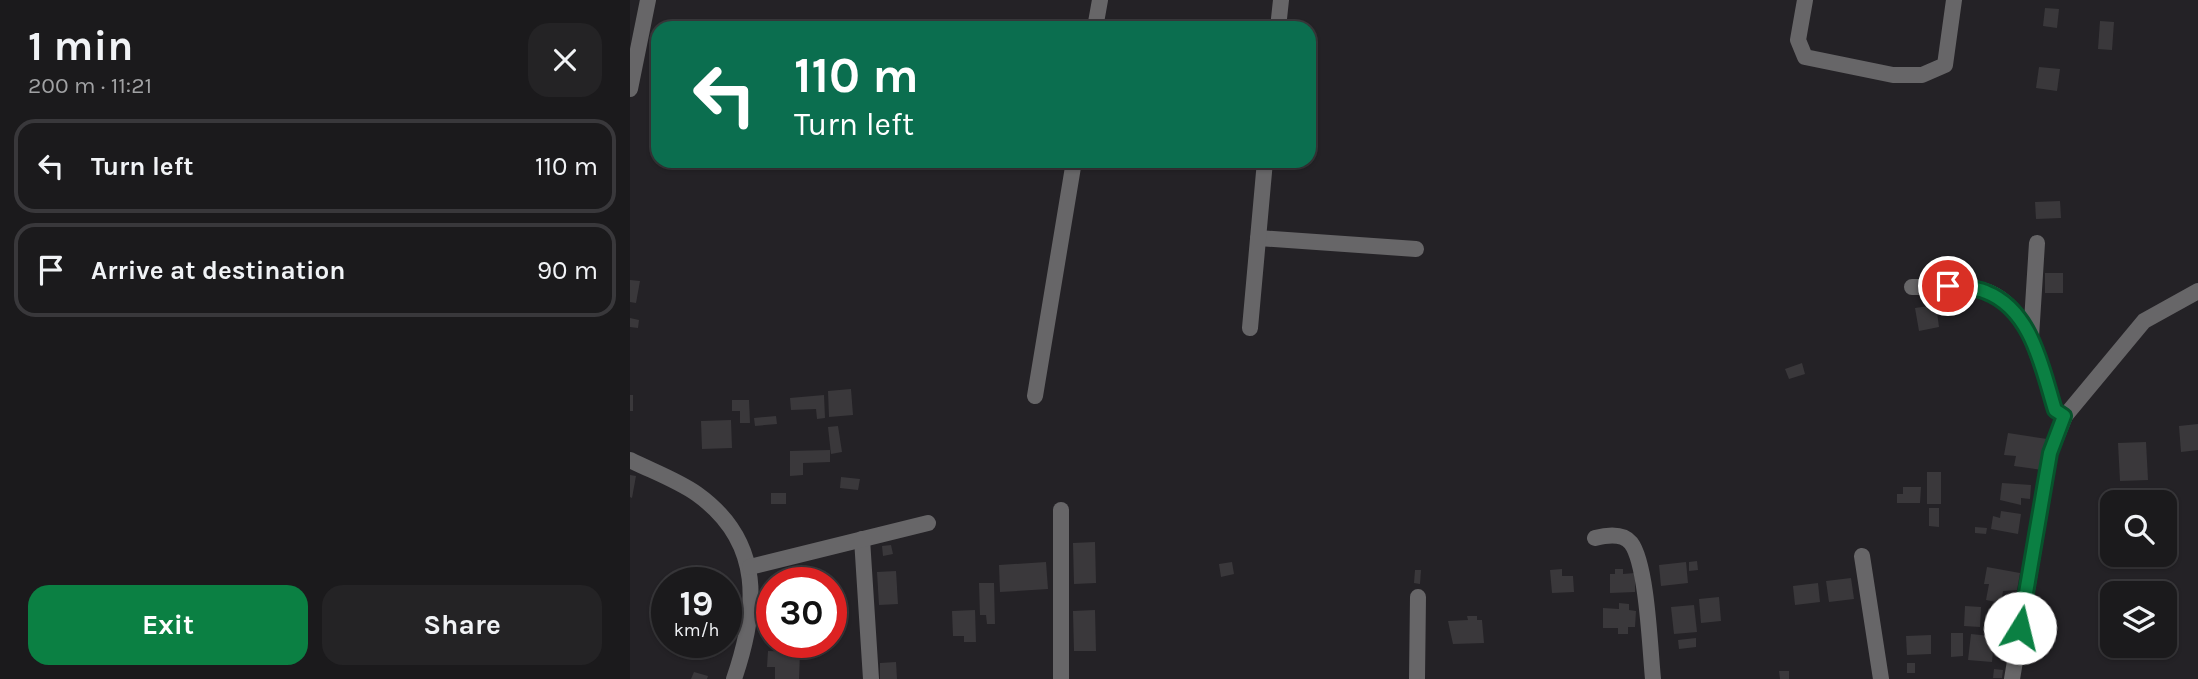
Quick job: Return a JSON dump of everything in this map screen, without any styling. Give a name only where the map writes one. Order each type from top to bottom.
[{"type":"street","points":[[630,89],[648,0]]},
{"type":"street","points":[[1096,21],[1100,0]]},
{"type":"street","points":[[1279,21],[1281,0]]},
{"type":"street","points":[[1805,0],[1798,40],[1805,57],[1893,75],[1922,75],[1945,65],[1954,0]]},
{"type":"street","points":[[1035,396],[1073,168]]},
{"type":"street","points":[[1250,328],[1264,168]]},
{"type":"street","points":[[1258,238],[1416,248]]},
{"type":"street","points":[[2031,337],[2037,243]]},
{"type":"street","points":[[1912,287],[1983,290],[1999,298],[2012,310],[2031,337],[2055,410],[2064,416]]},
{"type":"street","points":[[2012,679],[2050,453],[2064,416],[2144,321],[2198,291]]},
{"type":"street","points":[[630,460],[680,484],[713,507],[741,542],[750,567],[749,617],[743,653],[734,679]]},
{"type":"street","points":[[1061,510],[1061,679]]},
{"type":"street","points":[[750,567],[928,523]]},
{"type":"street","points":[[1595,538],[1618,536],[1630,541],[1639,559],[1653,679]]},
{"type":"street","points":[[862,539],[871,679]]},
{"type":"street","points":[[1862,556],[1881,679]]},
{"type":"street","points":[[1417,679],[1418,597]]},
{"type":"building","points":[[2045,8],[2059,9],[2057,28],[2043,26]]},
{"type":"building","points":[[2100,21],[2114,22],[2112,50],[2098,49]]},
{"type":"building","points":[[2039,67],[2060,69],[2057,91],[2036,88]]},
{"type":"building","points":[[2060,201],[2061,218],[2036,219],[2035,202]]},
{"type":"building","points":[[2045,273],[2063,273],[2063,293],[2045,293]]},
{"type":"building","points":[[630,280],[640,281],[636,303],[630,302]]},
{"type":"building","points":[[1936,305],[1939,327],[1919,331],[1915,308]]},
{"type":"building","points":[[630,318],[639,320],[638,328],[630,327]]},
{"type":"building","points":[[1802,363],[1805,374],[1789,379],[1785,369]]},
{"type":"building","points":[[851,389],[853,415],[829,417],[828,391]]},
{"type":"building","points":[[630,395],[633,395],[633,411],[630,411]]},
{"type":"building","points":[[824,395],[825,418],[817,419],[816,409],[791,410],[790,398]]},
{"type":"building","points":[[732,400],[749,400],[750,423],[740,423],[740,411],[732,411]]},
{"type":"building","points":[[776,416],[777,424],[755,426],[754,418]]},
{"type":"building","points":[[731,420],[732,448],[702,449],[701,421]]},
{"type":"building","points":[[2198,424],[2198,450],[2181,452],[2179,426]]},
{"type":"building","points":[[838,426],[842,452],[831,454],[828,427]]},
{"type":"building","points":[[2008,433],[2047,439],[2042,470],[2014,466],[2016,456],[2004,455]]},
{"type":"building","points":[[2146,442],[2148,480],[2120,481],[2118,443]]},
{"type":"building","points":[[830,450],[830,462],[803,463],[803,475],[790,476],[790,451]]},
{"type":"building","points":[[1927,472],[1941,472],[1941,504],[1927,504]]},
{"type":"building","points":[[630,475],[636,476],[632,498],[630,497]]},
{"type":"building","points":[[841,477],[860,479],[858,490],[840,488]]},
{"type":"building","points":[[2002,483],[2031,485],[2030,499],[2021,498],[2021,505],[2000,500]]},
{"type":"building","points":[[1903,487],[1921,487],[1920,503],[1897,503],[1897,494],[1903,494]]},
{"type":"building","points":[[771,493],[786,493],[786,504],[771,504]]},
{"type":"building","points":[[1929,508],[1939,508],[1939,527],[1929,526]]},
{"type":"building","points":[[2001,511],[2021,514],[2018,534],[1991,529],[1993,516],[2000,518]]},
{"type":"building","points":[[1975,527],[1987,528],[1986,534],[1975,533]]},
{"type":"building","points":[[1095,542],[1096,583],[1074,584],[1073,543]]},
{"type":"building","points":[[891,545],[893,554],[883,556],[882,546]]},
{"type":"building","points":[[1697,561],[1698,570],[1689,571],[1689,562]]},
{"type":"building","points":[[1046,562],[1048,589],[1000,592],[999,565]]},
{"type":"building","points":[[1232,562],[1234,574],[1221,577],[1219,564]]},
{"type":"building","points":[[1686,562],[1688,583],[1661,586],[1659,565]]},
{"type":"building","points":[[1987,567],[2020,573],[2017,590],[2003,591],[2001,603],[1986,600],[1989,584],[1984,584]]},
{"type":"building","points":[[1562,569],[1562,576],[1573,576],[1574,592],[1552,593],[1550,570]]},
{"type":"building","points":[[1615,569],[1623,569],[1623,574],[1635,573],[1635,592],[1610,593],[1610,574],[1615,574]]},
{"type":"building","points":[[1415,570],[1421,570],[1420,584],[1414,583]]},
{"type":"building","points":[[896,571],[898,604],[879,605],[877,572]]},
{"type":"building","points":[[1851,578],[1854,599],[1829,602],[1826,581]]},
{"type":"building","points":[[979,583],[994,583],[995,624],[987,624],[986,615],[980,615]]},
{"type":"building","points":[[1818,583],[1820,602],[1795,605],[1793,586]]},
{"type":"building","points":[[1719,597],[1721,621],[1701,623],[1699,599]]},
{"type":"building","points":[[1619,603],[1629,604],[1629,610],[1636,611],[1635,627],[1628,627],[1628,634],[1618,634],[1618,628],[1603,628],[1603,608],[1619,609]]},
{"type":"building","points":[[1694,605],[1697,632],[1674,634],[1671,607]]},
{"type":"building","points":[[1965,606],[1981,607],[1980,627],[1964,626]]},
{"type":"building","points":[[975,610],[976,642],[964,642],[964,636],[953,636],[952,611]]},
{"type":"building","points":[[1095,610],[1096,651],[1074,651],[1073,611]]},
{"type":"building","points":[[1996,610],[2014,615],[2010,630],[1992,625]]},
{"type":"building","points":[[1467,616],[1477,616],[1477,620],[1482,620],[1484,643],[1453,644],[1448,621],[1468,620]]},
{"type":"building","points":[[1951,633],[1963,633],[1963,656],[1951,657]]},
{"type":"building","points":[[1971,634],[1990,636],[1990,640],[1994,640],[1992,662],[1968,660]]},
{"type":"building","points":[[1931,635],[1931,654],[1907,655],[1906,636]]},
{"type":"building","points":[[1696,638],[1696,647],[1679,649],[1678,640]]},
{"type":"building","points":[[768,658],[800,658],[799,679],[775,679],[775,667],[767,667]]},
{"type":"building","points":[[896,662],[897,679],[880,679],[880,663]]},
{"type":"building","points":[[1907,663],[1915,663],[1915,673],[1907,673]]},
{"type":"building","points":[[1994,669],[2003,670],[2002,678],[1993,678]]},
{"type":"building","points":[[1779,671],[1789,671],[1789,679],[1780,679]]},
{"type":"building","points":[[694,672],[708,676],[707,679],[691,679]]},
{"type":"route","points":[[1948,286],[1983,290],[1999,298],[2012,310],[2031,337],[2055,410],[2064,416],[2050,453],[2020,628]]}]
